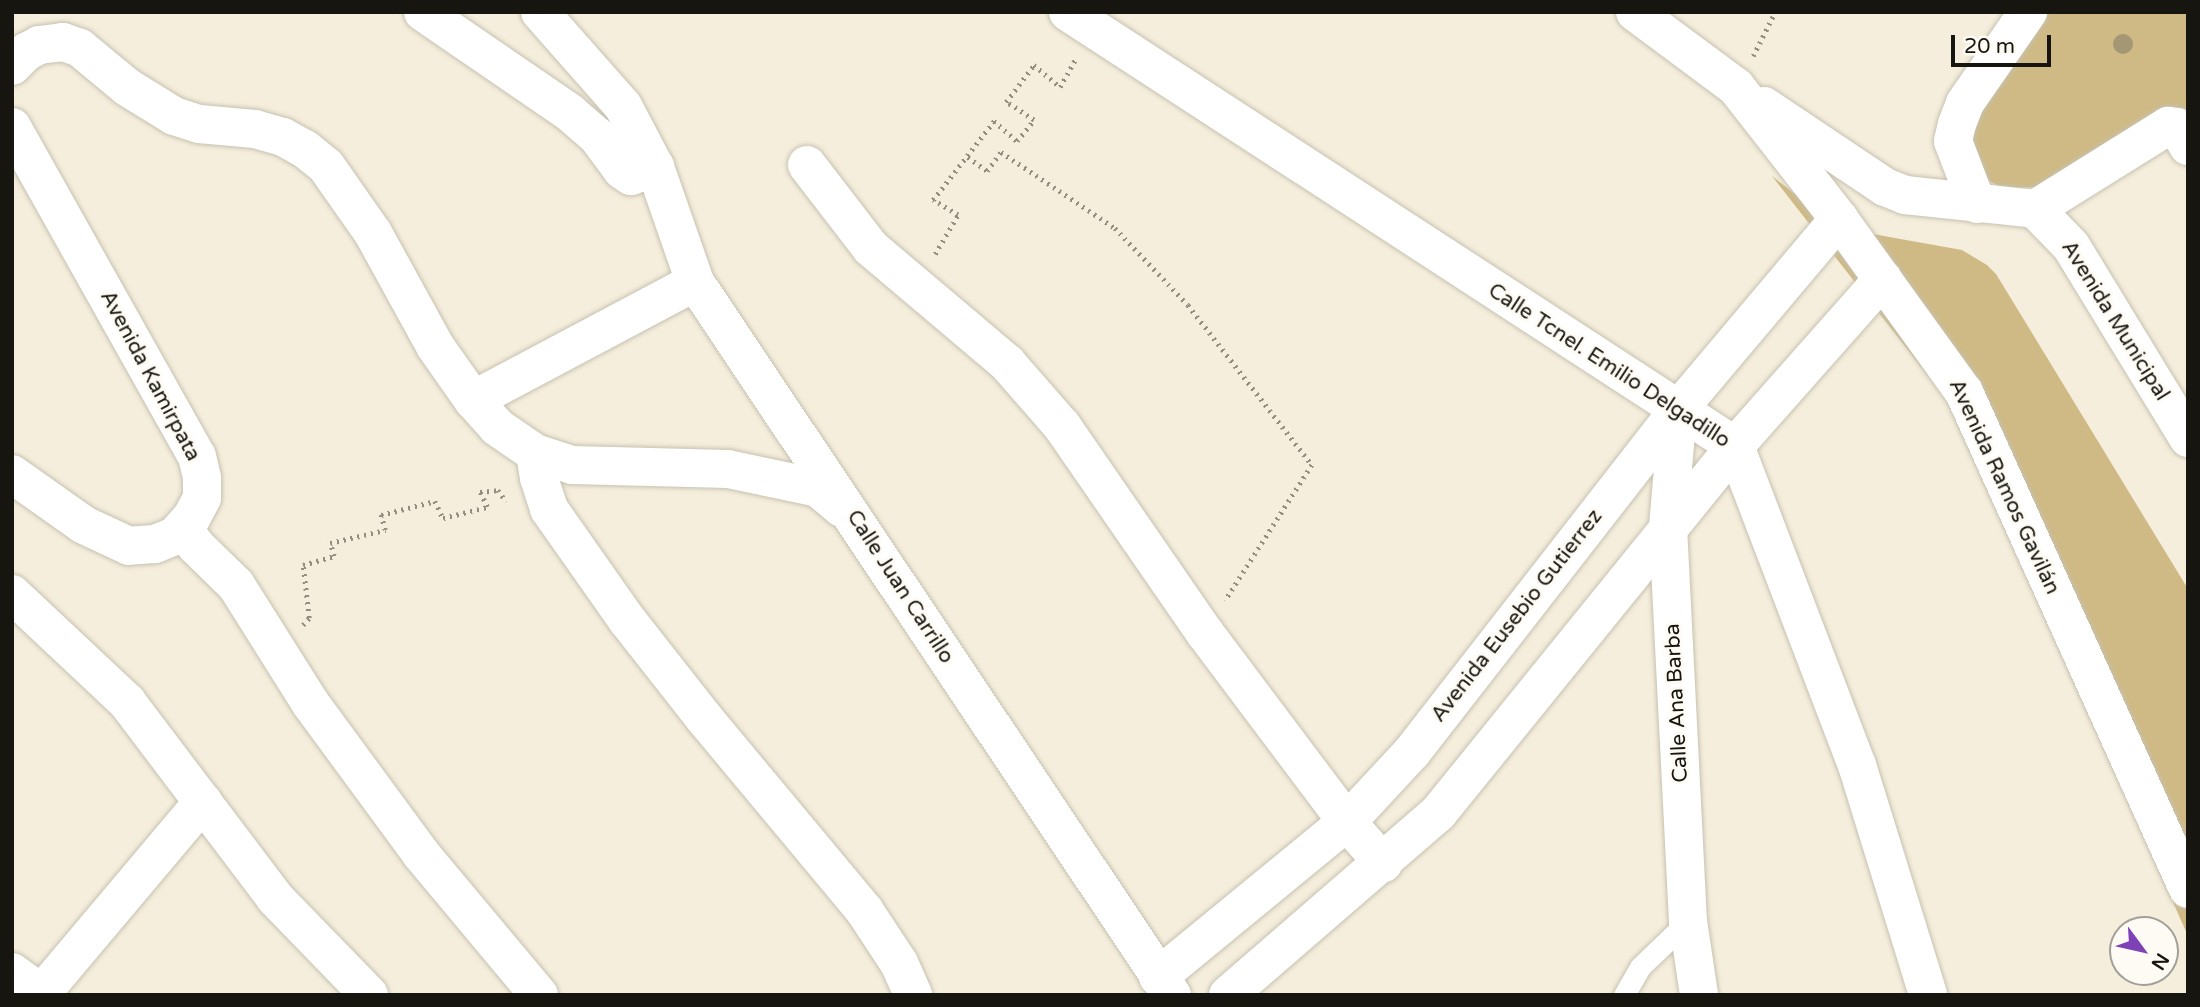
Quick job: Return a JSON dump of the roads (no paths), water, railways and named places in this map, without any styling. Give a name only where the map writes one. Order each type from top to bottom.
[{"type":"street","points":[[424,12],[569,112],[597,136],[622,170],[631,176],[655,167]]},
{"type":"street","name":"Calle Juan Carrillo","points":[[540,12],[623,106],[641,135],[655,167],[695,282],[1165,986]]},
{"type":"street","name":"Avenida Ramos Gavilán","points":[[1635,12],[1736,87],[1839,219],[1964,392],[2188,889]]},
{"type":"street","points":[[1977,204],[1953,141],[1957,124],[1965,103],[2028,12]]},
{"type":"street","name":"Calle Tcnel. Emilio Delgadillo","points":[[1081,20],[1735,446],[1857,765],[1928,995]]},
{"type":"street","points":[[12,66],[51,27],[64,42],[80,48],[128,87],[174,116],[199,124],[255,129],[283,137],[305,149],[326,166],[373,233],[435,346],[473,400],[497,427],[535,453],[572,465],[728,469],[818,488],[854,517]]},
{"type":"street","points":[[1736,87],[1885,187],[1927,200],[2035,209],[2168,126],[2177,127],[2188,146]]},
{"type":"street","name":"Avenida Kamirpata","points":[[12,127],[197,456],[202,478],[202,498],[184,528]]},
{"type":"street","points":[[807,165],[871,248],[1007,363],[1062,426],[1205,633],[1347,822],[1383,863]]},
{"type":"street","name":"Avenida Municipal","points":[[2035,209],[2071,246],[2188,438]]},
{"type":"street","name":"Avenida Eusebio Gutierrez","points":[[1165,986],[1347,822],[1412,752],[1678,410],[1839,219]]},
{"type":"street","points":[[1228,995],[1439,812],[1735,446],[1883,279]]},
{"type":"street","points":[[473,400],[695,282]]},
{"type":"street","name":"Calle Ana Barba","points":[[1678,410],[1668,527],[1688,922],[1699,995]]},
{"type":"street","points":[[535,453],[539,478],[549,509],[627,620],[704,718],[864,910],[899,963],[913,995]]},
{"type":"street","points":[[12,474],[84,525],[129,546],[155,544],[184,528],[196,546],[236,585],[311,704],[421,855],[539,995]]},
{"type":"street","points":[[12,594],[127,702],[275,898],[369,995]]},
{"type":"street","points":[[33,987],[203,802]]},
{"type":"lane","points":[[1624,995],[1640,967],[1688,922]]}]
